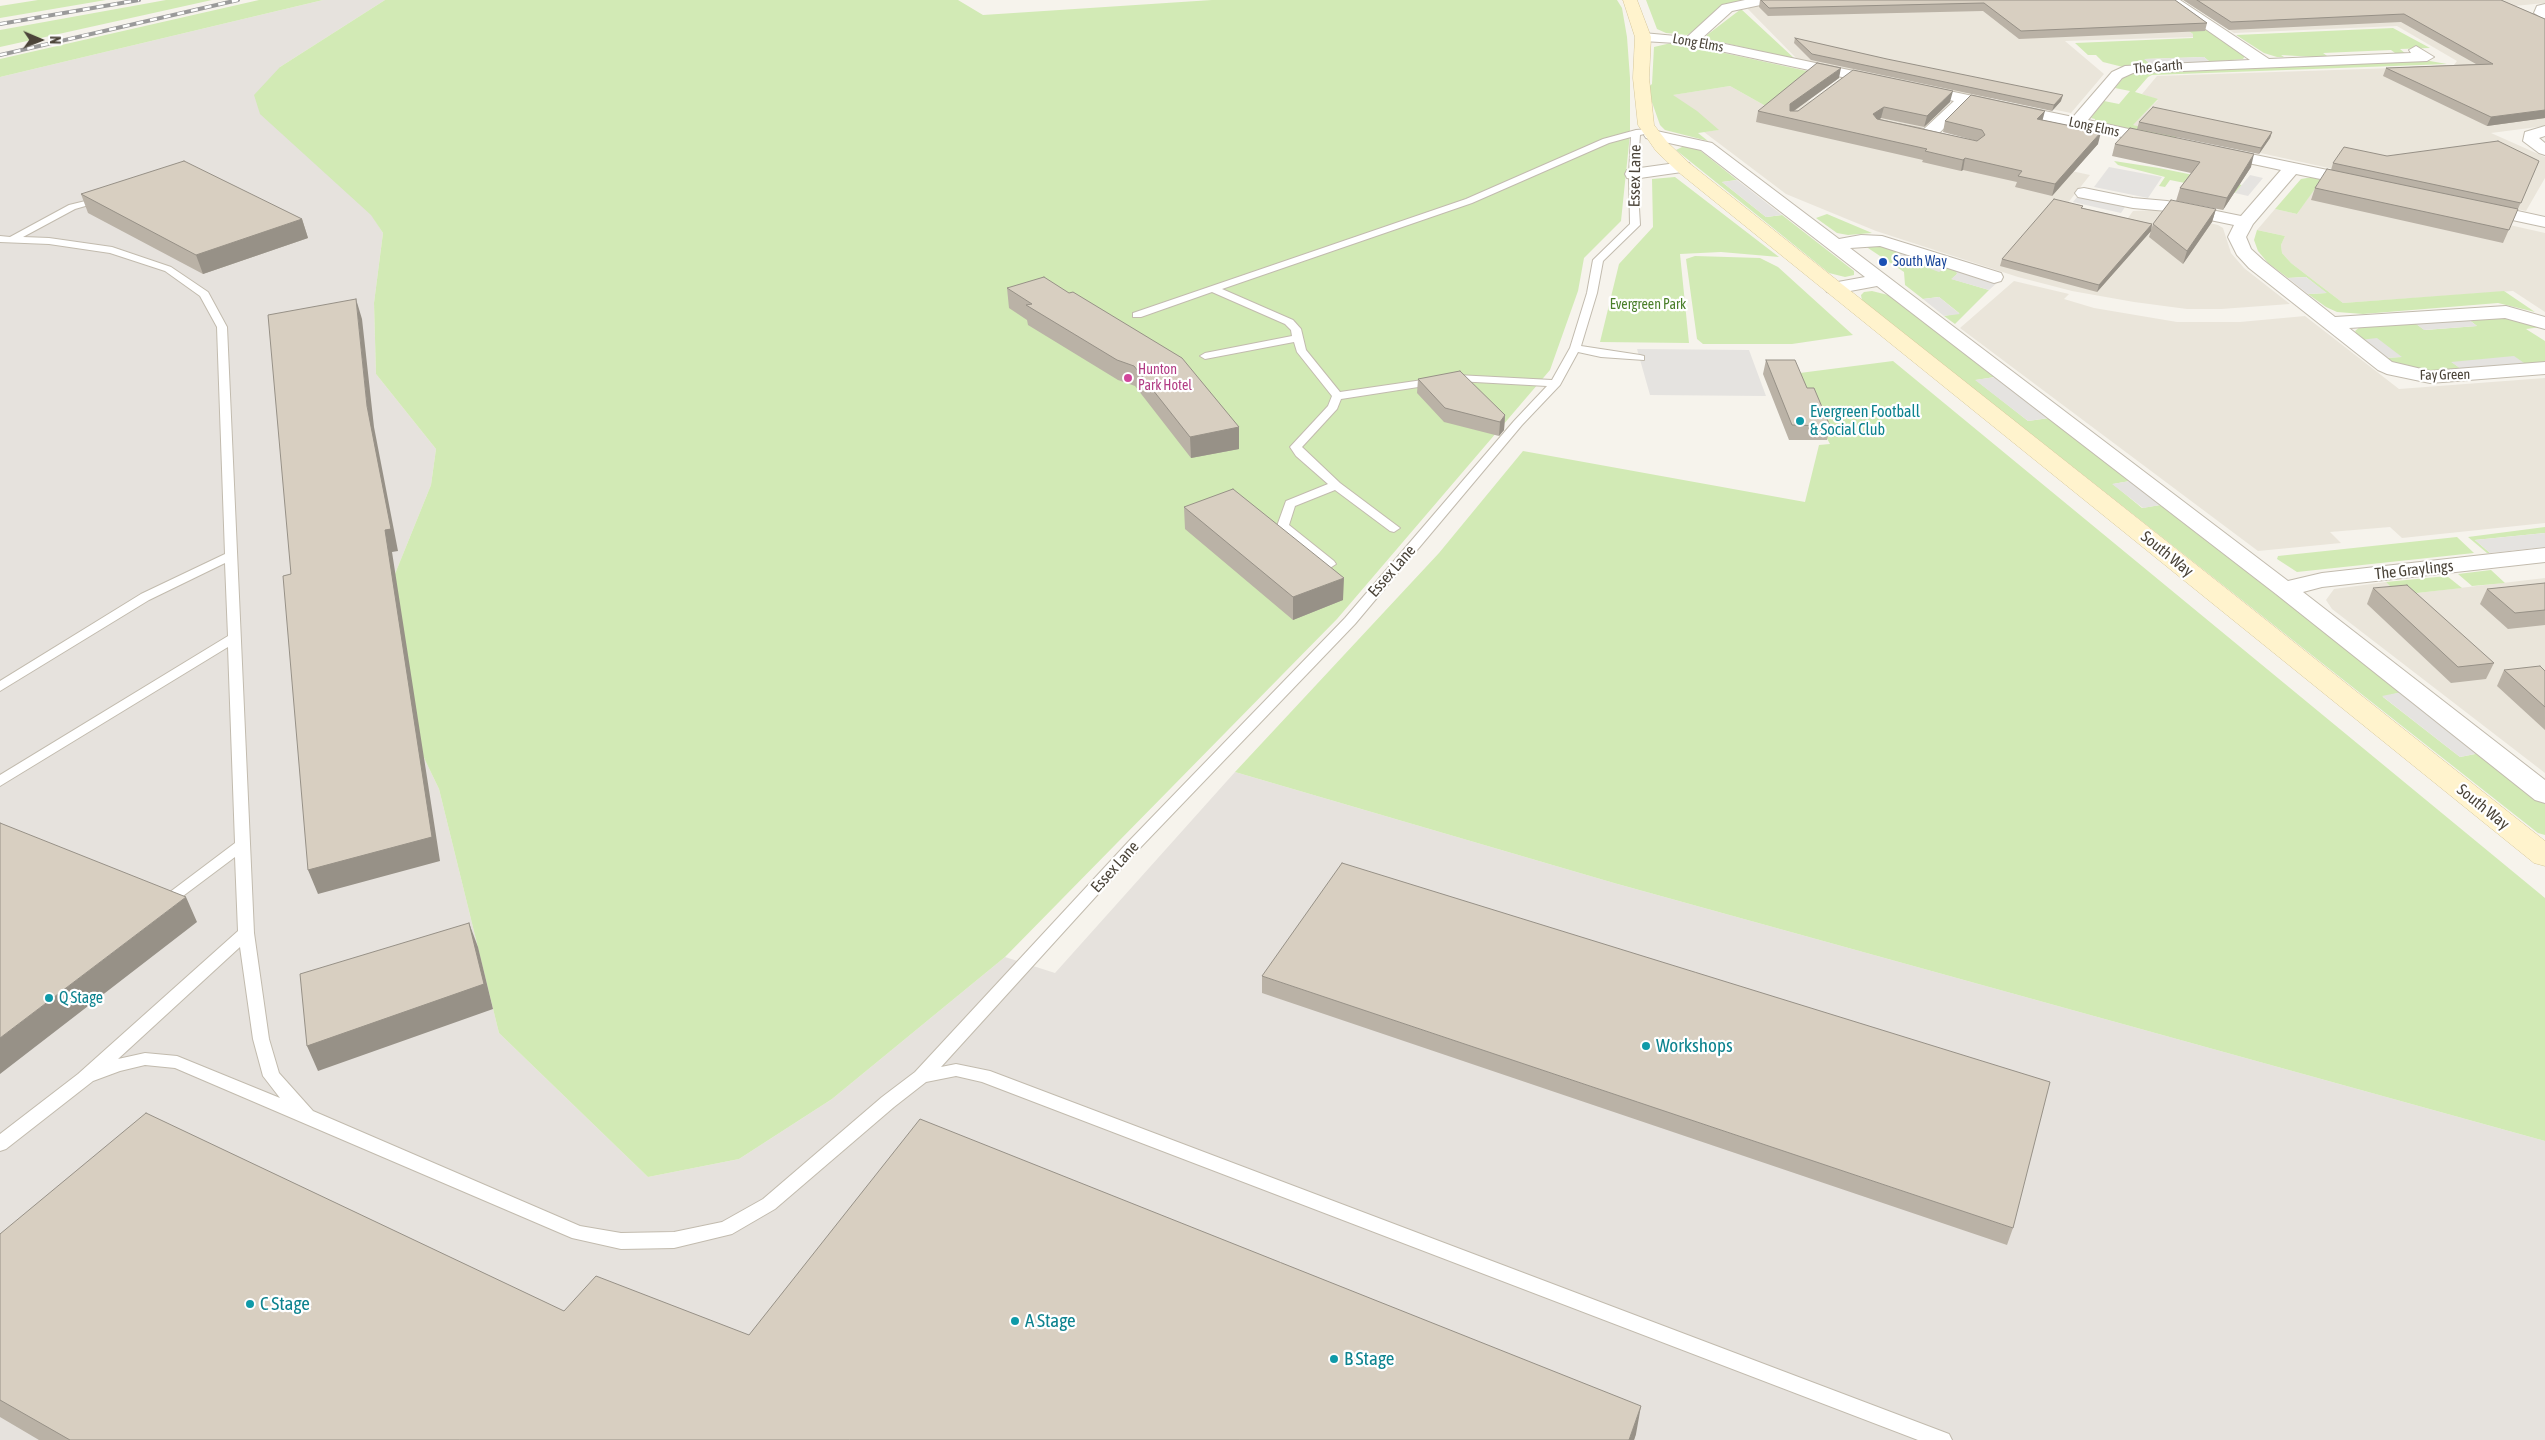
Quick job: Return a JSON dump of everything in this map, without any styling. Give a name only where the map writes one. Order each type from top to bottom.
[{"type":"street","points":[[1630,0],[1643,37],[1641,78],[1646,131],[1706,146],[2284,589],[2545,794]]},
{"type":"street","points":[[1691,41],[1727,8],[1765,0]]},
{"type":"street","points":[[2171,0],[2264,62]]},
{"type":"street","points":[[2545,8],[2542,9],[2541,13],[2545,16]]},
{"type":"street","name":"Long Elms","points":[[1643,37],[1691,41],[1845,80],[1964,100],[2170,143]]},
{"type":"street","name":"The Garth","points":[[2076,124],[2117,75],[2130,69],[2264,62],[2426,57],[2416,50]]},
{"type":"street","points":[[1928,134],[1964,100]]},
{"type":"street","points":[[1881,125],[1928,134],[1947,140]]},
{"type":"street","name":"South Way","points":[[1646,131],[1683,168],[2545,856]]},
{"type":"street","points":[[2545,131],[2531,136],[2531,140],[2545,150]]},
{"type":"street","points":[[2198,148],[2380,186]]},
{"type":"street","points":[[1634,174],[1683,168]]},
{"type":"street","name":"Fay Green","points":[[2292,168],[2245,222],[2237,237],[2243,251],[2256,264],[2385,366],[2404,373],[2430,378],[2545,368]]},
{"type":"street","points":[[2084,194],[2118,197],[2245,222]]},
{"type":"street","points":[[2467,205],[2545,222]]},
{"type":"street","points":[[1835,245],[1861,240],[1882,241],[1994,277]]},
{"type":"street","points":[[1834,288],[1882,280]]},
{"type":"street","points":[[2331,323],[2506,312],[2545,323]]},
{"type":"street","name":"The Graylings","points":[[2284,589],[2322,580],[2545,555]]},
{"type":"lane","name":"Essex Lane","points":[[84,1079],[126,1063],[146,1060],[177,1062],[307,1116],[578,1234],[621,1241],[674,1240],[726,1229],[769,1204],[888,1102],[921,1077],[1027,964],[1134,845],[1350,621],[1518,423],[1556,383],[1574,348],[1592,293],[1598,260],[1635,225],[1634,174],[1646,131]]},
{"type":"lane","points":[[1137,315],[1216,290],[1469,201],[1606,141],[1646,131]]},
{"type":"lane","points":[[6,239],[72,207],[109,196]]},
{"type":"lane","points":[[6,239],[49,240],[112,250],[168,269],[204,294],[222,328],[246,933],[261,1039],[271,1076],[307,1116]]},
{"type":"lane","points":[[1216,290],[1289,322],[1296,329],[1301,350],[1337,396]]},
{"type":"lane","points":[[1205,356],[1297,338]]},
{"type":"lane","points":[[1574,348],[1601,354],[1640,358]]},
{"type":"lane","points":[[1337,396],[1456,378],[1556,383]]},
{"type":"lane","points":[[1337,396],[1333,407],[1296,447],[1300,454],[1336,485],[1394,528]]},
{"type":"lane","points":[[1330,564],[1283,526],[1290,504],[1336,485]]},
{"type":"lane","points":[[0,687],[145,597],[230,556]]},
{"type":"lane","points":[[0,781],[235,637]]},
{"type":"lane","points":[[178,892],[243,844]]},
{"type":"lane","points":[[0,1144],[84,1079],[246,933]]},
{"type":"lane","points":[[921,1077],[956,1070],[984,1076],[1942,1440]]},
{"type":"shaded area","points":[[323,0],[385,0],[280,67],[383,233],[374,303],[376,374],[436,449],[431,485],[384,601],[398,704],[439,789],[499,1033],[648,1177],[739,1159],[832,1099],[1005,957],[1055,973],[1235,772],[1614,883],[2545,1141],[2545,1440],[0,1440],[0,77]]},
{"type":"shaded area","points":[[1845,0],[2167,16],[2193,34],[2193,37],[2065,41],[2104,74],[2071,113],[1993,97],[1989,101],[1798,60],[1747,8],[1760,5]]},
{"type":"shaded area","points":[[2183,0],[2545,0],[2545,3],[2514,6],[2545,20],[2545,126],[2491,133],[2545,157],[2545,178],[2526,211],[2132,125],[2158,100],[2142,94],[2157,76],[2453,66],[2457,61],[2397,26],[2234,33]]},
{"type":"shaded area","points":[[2204,57],[2210,62],[2150,64],[2144,59]]},
{"type":"shaded area","points":[[1730,86],[1771,109],[1857,91],[1944,110],[1926,126],[1911,129],[1984,152],[2090,175],[2067,204],[2128,218],[2133,211],[2154,210],[2218,225],[2223,228],[2231,253],[2244,268],[2290,304],[2221,309],[2187,309],[2134,302],[2072,291],[2018,277],[1876,231],[1786,194],[1704,132],[1718,130],[1672,95]]},
{"type":"shaded area","points":[[2109,167],[2162,177],[2148,198],[2094,187]]},
{"type":"shaded area","points":[[2250,175],[2263,178],[2248,196],[2235,193]]},
{"type":"shaded area","points":[[1737,180],[1782,215],[1766,217],[1722,182]]},
{"type":"shaded area","points":[[2319,182],[2545,233],[2545,312],[2513,291],[2343,303],[2291,263],[2282,253],[2281,245],[2285,236],[2257,230],[2275,209],[2297,214]]},
{"type":"shaded area","points":[[2077,197],[2125,207],[2121,213],[2073,202]]},
{"type":"shaded area","points":[[1905,252],[1948,267],[1939,272],[1896,256]]},
{"type":"shaded area","points":[[1955,269],[1998,282],[1989,290],[1951,279],[1957,274]]},
{"type":"shaded area","points":[[2306,277],[2327,293],[2308,294],[2288,278]]},
{"type":"shaded area","points":[[2014,281],[2069,294],[2064,299],[2094,308],[2177,322],[2240,322],[2305,316],[2399,389],[2545,378],[2545,523],[2402,538],[2390,527],[2330,532],[2341,543],[2258,551],[1960,328]]},
{"type":"shaded area","points":[[1939,297],[1960,314],[1944,316],[1923,299]]},
{"type":"shaded area","points":[[2464,316],[2477,326],[2424,330],[2412,321]]},
{"type":"shaded area","points":[[2377,338],[2402,357],[2383,358],[2360,340]]},
{"type":"shaded area","points":[[1637,349],[1749,350],[1766,396],[1650,395]]},
{"type":"shaded area","points":[[2514,356],[2527,365],[2464,371],[2451,362]]},
{"type":"shaded area","points":[[1995,377],[2049,418],[2028,421],[1975,380]]},
{"type":"shaded area","points":[[2130,481],[2160,505],[2143,508],[2112,484]]},
{"type":"shaded area","points":[[2545,533],[2545,547],[2490,553],[2475,540]]},
{"type":"shaded area","points":[[2545,578],[2545,773],[2332,609],[2326,600],[2334,589],[2386,582],[2400,595]]},
{"type":"shaded area","points":[[2402,692],[2480,753],[2460,757],[2382,696]]},
{"type":"green space","points":[[38,0],[106,0],[0,18],[0,6]]},
{"type":"green space","points":[[166,0],[212,0],[0,47],[0,30]]},
{"type":"green space","points":[[259,0],[323,0],[0,77],[0,59]]},
{"type":"green space","points":[[385,0],[958,0],[983,15],[1212,0],[1617,0],[1622,8],[1627,37],[1630,78],[1630,134],[1621,221],[1584,258],[1578,291],[1550,370],[1337,619],[1005,957],[832,1099],[739,1159],[648,1177],[499,1033],[439,789],[398,704],[384,601],[431,485],[436,449],[376,374],[374,303],[383,233],[371,215],[260,114],[254,95],[280,67]]},
{"type":"green space","points":[[1646,0],[1747,0],[1687,35],[1666,33],[1657,29]]},
{"type":"green space","points":[[1741,9],[1795,59],[1707,39],[1707,35]]},
{"type":"green space","points":[[2167,16],[2205,28],[2245,56],[2243,59],[2210,62],[2204,57],[2145,59],[2150,64],[2123,67],[2103,62],[2096,55],[2088,55],[2075,43],[2193,38],[2193,34]]},
{"type":"green space","points":[[2393,28],[2430,48],[2400,49],[2406,54],[2399,56],[2391,50],[2323,53],[2330,58],[2281,55],[2284,57],[2277,57],[2264,53],[2236,35]]},
{"type":"green space","points":[[1671,43],[1839,78],[1771,109],[1730,86],[1673,95],[1697,111],[1719,130],[1698,133],[1708,141],[1665,130],[1660,125],[1647,88],[1652,84],[1654,47]]},
{"type":"green space","points":[[2424,60],[2447,64],[2152,75],[2135,92],[2158,99],[2133,125],[2177,135],[2175,139],[2095,122],[2095,119],[2091,118],[2104,101],[2119,104],[2130,91],[2115,88],[2124,77],[2141,70]]},
{"type":"green space","points":[[1684,146],[1697,148],[1737,180],[1722,182],[1766,217],[1782,215],[1854,271],[1854,275],[1845,277],[1829,273],[1676,150]]},
{"type":"green space","points":[[2114,161],[2242,185],[2235,193],[2170,180],[2165,187],[2159,186],[2165,177],[2118,165]]},
{"type":"green space","name":"Evergreen Park","points":[[1675,177],[1779,257],[1721,252],[1680,254],[1689,343],[1600,342],[1619,264],[1653,227],[1652,179]]},
{"type":"green space","points":[[2313,177],[2322,179],[2297,214],[2275,209],[2301,179]]},
{"type":"green space","points":[[1827,214],[1872,233],[1848,235],[1837,233],[1816,218]]},
{"type":"green space","points":[[2257,230],[2285,236],[2281,245],[2282,253],[2291,263],[2343,303],[2504,291],[2535,312],[2498,303],[2363,314],[2337,312],[2326,307],[2308,294],[2326,293],[2306,277],[2288,278],[2268,263],[2258,251],[2254,240]]},
{"type":"green space","points":[[1862,244],[1882,244],[1948,267],[1957,271],[1957,274],[1952,279],[1989,290],[1955,324],[1944,316],[1959,313],[1939,297],[1923,299],[1905,285],[1904,272]]},
{"type":"green space","points":[[1695,256],[1760,258],[1778,267],[1853,335],[1792,344],[1703,344],[1697,339],[1686,259]]},
{"type":"green space","points":[[1872,291],[1892,296],[1995,377],[1976,380],[2028,421],[2049,418],[2130,481],[2113,484],[2142,508],[2160,505],[2402,692],[2383,697],[2460,757],[2480,753],[2545,803],[2545,835],[2538,833],[1862,301],[1861,295],[1864,292]]},
{"type":"green space","points":[[2492,314],[2542,327],[2526,329],[2545,341],[2545,363],[2527,365],[2452,362],[2464,371],[2432,373],[2399,366],[2383,358],[2401,357],[2360,340],[2355,331],[2361,326],[2412,321],[2425,330],[2477,326],[2464,316]]},
{"type":"green space","points":[[1893,361],[2545,898],[2545,1141],[1614,883],[1235,772],[1439,553],[1523,451],[1805,502],[1819,445],[1830,444],[1792,374]]},
{"type":"green space","points":[[2545,527],[2545,533],[2475,540],[2490,553],[2487,553],[2468,537]]},
{"type":"green space","points":[[2457,537],[2474,553],[2297,572],[2277,559],[2278,556]]},
{"type":"green space","points":[[2491,570],[2505,583],[2472,586],[2458,574]]},
{"type":"green space","points":[[2447,576],[2462,588],[2399,595],[2386,582]]},
{"type":"building","points":[[1761,0],[2175,0],[2207,23],[2021,31],[1984,3],[1769,8]]},
{"type":"building","points":[[2197,0],[2501,0],[2545,19],[2545,110],[2491,117],[2386,68],[2493,64],[2404,14],[2231,22]]},
{"type":"building","points":[[1795,38],[2063,95],[2054,105],[1812,54]]},
{"type":"building","points":[[1817,63],[1841,68],[1790,104],[1790,111],[1798,111],[1853,70],[1953,91],[1927,116],[1884,107],[1873,114],[1877,119],[1977,141],[1985,135],[1982,130],[1945,121],[1971,95],[2045,111],[2037,119],[2101,132],[2055,184],[2018,176],[2022,171],[1965,158],[1963,160],[1925,151],[1927,149],[1758,111]]},
{"type":"building","points":[[2153,107],[2272,132],[2261,148],[2139,122]]},
{"type":"building","points":[[2130,128],[2254,154],[2227,198],[2180,188],[2200,162],[2115,144]]},
{"type":"building","points":[[2498,141],[2539,161],[2521,203],[2333,163],[2344,147],[2387,156]]},
{"type":"building","points":[[184,161],[302,219],[196,255],[81,194]]},
{"type":"building","points":[[2327,169],[2518,209],[2509,230],[2315,188]]},
{"type":"building","points":[[2054,199],[2083,206],[2081,208],[2152,224],[2099,285],[2002,259]]},
{"type":"building","points":[[2171,200],[2216,209],[2187,251],[2153,224]]},
{"type":"building","points":[[1044,277],[1069,293],[1073,292],[1182,358],[1239,427],[1190,437],[1134,366],[1117,360],[1026,305],[1032,304],[1007,288]]},
{"type":"building","points":[[356,299],[367,406],[391,529],[385,530],[432,837],[308,870],[283,576],[291,574],[268,315]]},
{"type":"building","points":[[1766,360],[1795,360],[1807,388],[1814,388],[1830,426],[1792,425]]},
{"type":"building","points":[[1460,371],[1505,415],[1500,422],[1445,408],[1418,379]]},
{"type":"building","points":[[1233,489],[1344,578],[1293,597],[1184,507]]},
{"type":"building","points":[[2545,583],[2545,610],[2515,613],[2487,589]]},
{"type":"building","points":[[2407,585],[2494,663],[2458,667],[2373,588]]},
{"type":"building","points":[[2540,666],[2545,671],[2545,707],[2504,670]]},
{"type":"building","name":"Q Stage","points":[[0,823],[186,897],[0,1038]]},
{"type":"building","name":"Workshops","points":[[1342,863],[2050,1082],[2013,1228],[1262,976]]},
{"type":"building","points":[[469,923],[484,984],[307,1046],[300,974]]},
{"type":"building","points":[[146,1113],[564,1311],[596,1276],[749,1335],[920,1119],[1641,1406],[1629,1440],[70,1440],[0,1400],[0,1234]]},
{"type":"railway","points":[[0,24],[139,0]]},
{"type":"railway","points":[[0,55],[238,0]]},
{"type":"place","name":"South Way","points":[[1883,262]]},
{"type":"place","name":"Hunton Park Hotel","points":[[1128,378]]},
{"type":"place","name":"Evergreen Football & Social Club","points":[[1800,421]]},
{"type":"place","name":"Q Stage","points":[[49,998]]},
{"type":"place","name":"Workshops","points":[[1646,1046]]},
{"type":"place","name":"C Stage","points":[[250,1304]]},
{"type":"place","name":"A Stage","points":[[1015,1321]]},
{"type":"place","name":"B Stage","points":[[1334,1359]]}]
